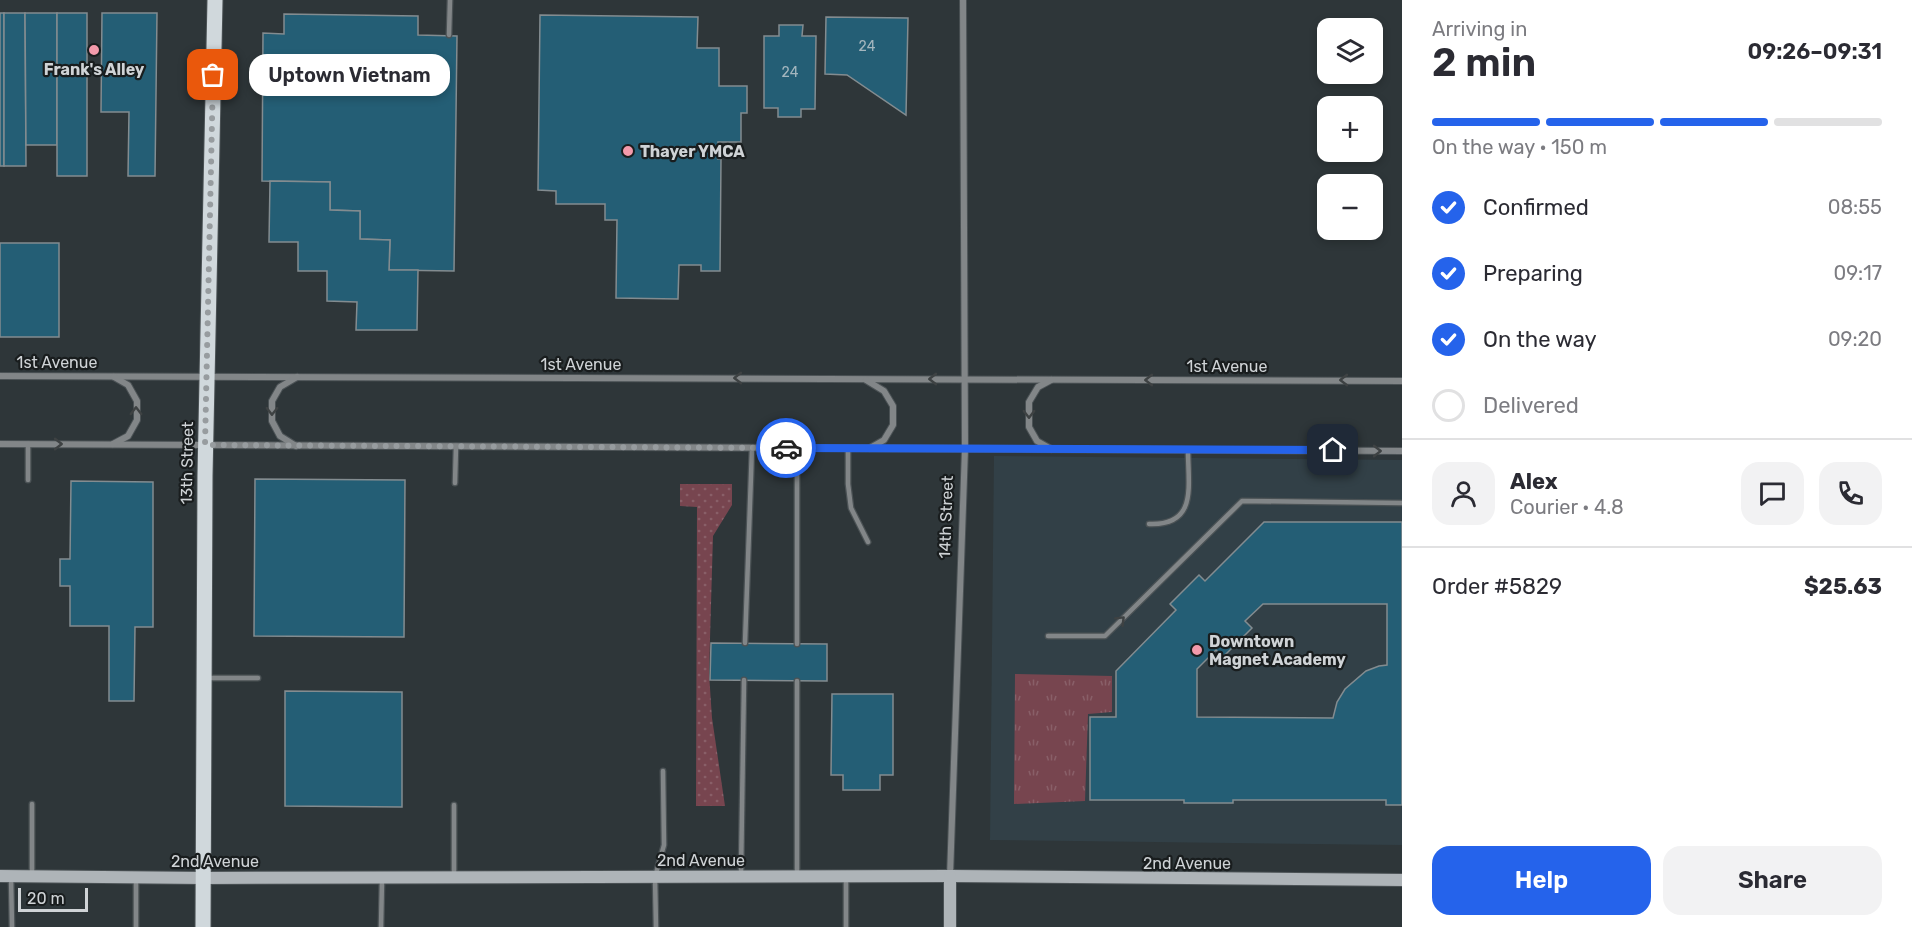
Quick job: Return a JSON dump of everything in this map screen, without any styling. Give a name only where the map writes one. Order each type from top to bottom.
[{"type":"main road","name":"13th Street","points":[[203,927],[205,445],[215,0]]},
{"type":"main road","name":"2nd Avenue","points":[[6,876],[204,878],[950,876],[1402,880]]},
{"type":"main road","name":"14th Street","points":[[950,876],[950,927]]},
{"type":"street","name":"14th Street","points":[[950,876],[965,449],[963,0]]},
{"type":"street","name":"1st Avenue","points":[[0,375],[1402,381]]},
{"type":"street","name":"1st Avenue","points":[[113,376],[128,385],[137,401],[137,420],[128,436],[113,445]]},
{"type":"street","points":[[296,446],[280,436],[272,421],[272,401],[280,387],[297,377]]},
{"type":"street","points":[[864,379],[884,391],[893,406],[893,425],[884,440],[870,448]]},
{"type":"street","points":[[1051,379],[1038,387],[1029,402],[1029,427],[1037,441],[1051,449]]},
{"type":"street","points":[[0,444],[1402,451]]},
{"type":"lane","points":[[449,35],[450,0]]},
{"type":"lane","points":[[28,444],[28,480]]},
{"type":"lane","points":[[455,483],[456,446]]},
{"type":"lane","points":[[745,643],[752,448]]},
{"type":"lane","points":[[797,448],[797,644]]},
{"type":"lane","points":[[848,448],[851,508],[868,542]]},
{"type":"lane","points":[[1149,525],[1164,525],[1181,515],[1188,503],[1188,450]]},
{"type":"lane","points":[[1048,636],[1105,636],[1242,501],[1402,503]]},
{"type":"lane","points":[[203,678],[258,678]]},
{"type":"lane","points":[[741,877],[744,680]]},
{"type":"lane","points":[[797,681],[797,877]]},
{"type":"lane","points":[[656,927],[655,877],[664,845],[663,771]]},
{"type":"lane","points":[[32,804],[32,876]]},
{"type":"lane","points":[[454,805],[454,877]]},
{"type":"lane","points":[[6,876],[12,927]]},
{"type":"lane","points":[[136,877],[136,927]]},
{"type":"lane","points":[[381,927],[382,877]]},
{"type":"lane","points":[[846,877],[846,927]]},
{"type":"shaded area","name":"Downtown Magnet Academy","points":[[994,456],[1402,460],[1402,845],[990,840]]},
{"type":"green space","points":[[680,484],[732,484],[732,505],[713,536],[709,673],[712,718],[725,806],[696,806],[697,507],[680,506]]},
{"type":"green space","points":[[1015,674],[1112,676],[1112,712],[1088,714],[1085,801],[1014,804]]},
{"type":"building","points":[[0,13],[4,13],[4,166],[0,166]]},
{"type":"building","points":[[4,13],[25,13],[26,166],[4,166]]},
{"type":"building","points":[[25,13],[57,13],[57,145],[26,145]]},
{"type":"building","points":[[57,13],[87,13],[87,176],[57,176]]},
{"type":"building","points":[[102,13],[157,13],[155,176],[128,176],[129,112],[101,112]]},
{"type":"building","points":[[284,14],[418,16],[418,35],[457,36],[454,271],[389,270],[390,240],[360,239],[360,211],[330,210],[330,182],[262,181],[263,33],[284,34]]},
{"type":"building","name":"Thayer YMCA","points":[[540,15],[698,17],[697,48],[719,48],[719,86],[747,86],[747,113],[741,113],[741,142],[718,142],[718,159],[721,159],[720,271],[701,271],[701,265],[679,265],[678,299],[616,298],[617,220],[605,220],[605,204],[556,204],[556,191],[538,190]]},
{"type":"building","points":[[826,17],[908,18],[906,115],[847,75],[825,74]]},
{"type":"building","name":"Thayer YMCA","points":[[779,25],[803,25],[802,36],[816,36],[815,109],[801,109],[801,117],[778,117],[778,108],[764,108],[764,36],[779,36]]},
{"type":"building","points":[[270,181],[330,182],[330,210],[360,211],[360,239],[390,240],[389,270],[418,270],[417,330],[356,330],[357,302],[327,301],[327,271],[298,271],[298,242],[269,242]]},
{"type":"building","points":[[0,243],[59,243],[59,337],[0,337]]},
{"type":"building","points":[[255,479],[405,480],[404,637],[254,636]]},
{"type":"building","points":[[71,481],[153,482],[153,627],[135,627],[134,701],[109,701],[109,626],[70,626],[70,586],[60,586],[60,559],[70,559]]},
{"type":"building","points":[[1264,522],[1402,522],[1402,805],[1386,805],[1386,800],[1233,800],[1233,803],[1184,803],[1184,800],[1090,800],[1090,717],[1116,717],[1116,671],[1176,610],[1170,604],[1199,575],[1205,581]],"holes":[[[1263,604],[1387,604],[1387,665],[1366,671],[1345,689],[1337,702],[1333,718],[1197,717],[1197,669],[1216,650],[1223,657],[1252,628],[1245,621]]]},
{"type":"building","points":[[711,643],[827,644],[827,681],[710,680]]},
{"type":"building","points":[[285,691],[402,692],[402,807],[285,806]]},
{"type":"building","points":[[832,694],[893,694],[893,775],[880,775],[880,790],[843,790],[843,775],[831,775]]},
{"type":"way so far","points":[[213,75],[205,445],[786,448]]},
{"type":"place","name":"Frank's Alley","points":[[94,50]]},
{"type":"place","name":"Uptown Vietnam","points":[[213,75]]},
{"type":"place","name":"Thayer YMCA","points":[[628,151]]},
{"type":"place","name":"Downtown Magnet Academy","points":[[1197,650]]},
{"type":"route","points":[[786,448],[1333,450]]}]
